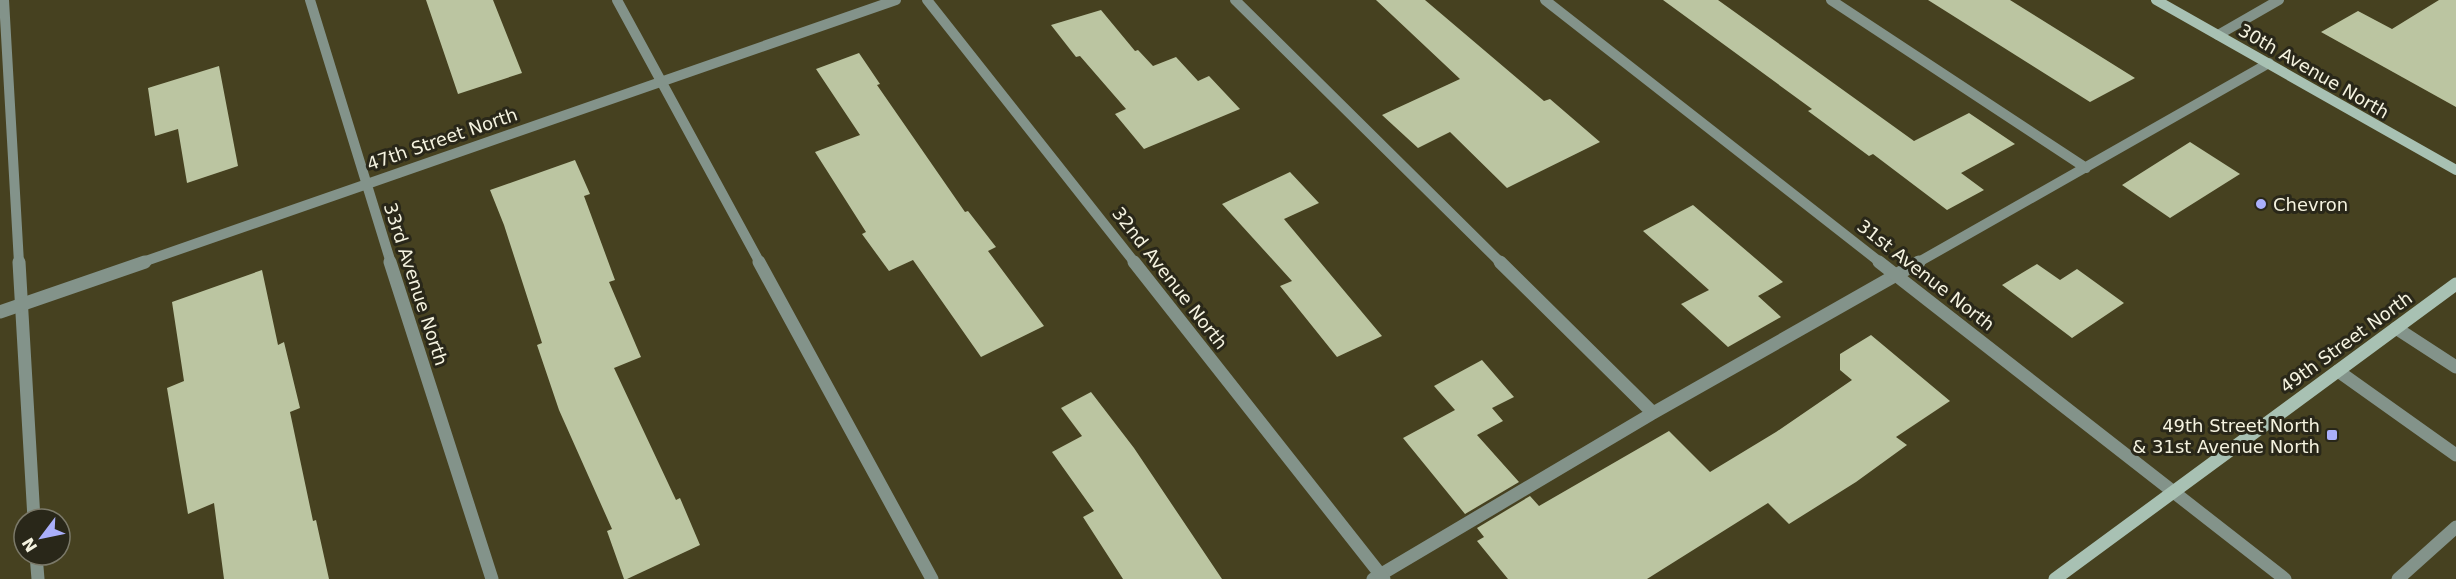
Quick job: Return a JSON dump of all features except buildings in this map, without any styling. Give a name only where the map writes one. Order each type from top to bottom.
[{"type":"main road","name":"30th Avenue North","points":[[2156,0],[2456,170]]},
{"type":"main road","name":"49th Street North","points":[[2055,579],[2456,284]]},
{"type":"street","points":[[4,0],[33,507]]},
{"type":"street","name":"33rd Avenue North","points":[[310,0],[365,183],[492,579]]},
{"type":"street","points":[[617,0],[933,579]]},
{"type":"street","name":"47th Street North","points":[[0,312],[896,0]]},
{"type":"street","name":"32nd Avenue North","points":[[927,0],[1379,577]]},
{"type":"street","points":[[1235,0],[1653,413]]},
{"type":"street","name":"31st Avenue North","points":[[1545,0],[2285,579]]},
{"type":"street","points":[[1831,0],[2086,168]]},
{"type":"street","points":[[2218,35],[2278,0]]},
{"type":"street","points":[[1379,577],[1653,413],[1898,276],[2269,63]]},
{"type":"street","points":[[2396,328],[2456,367]]},
{"type":"street","points":[[2338,371],[2456,455]]},
{"type":"street","points":[[2398,579],[2456,527]]},
{"type":"place","name":"Chevron","points":[[2261,204]]},
{"type":"place","name":"49th Street North & 31st Avenue North","points":[[2332,435]]}]
